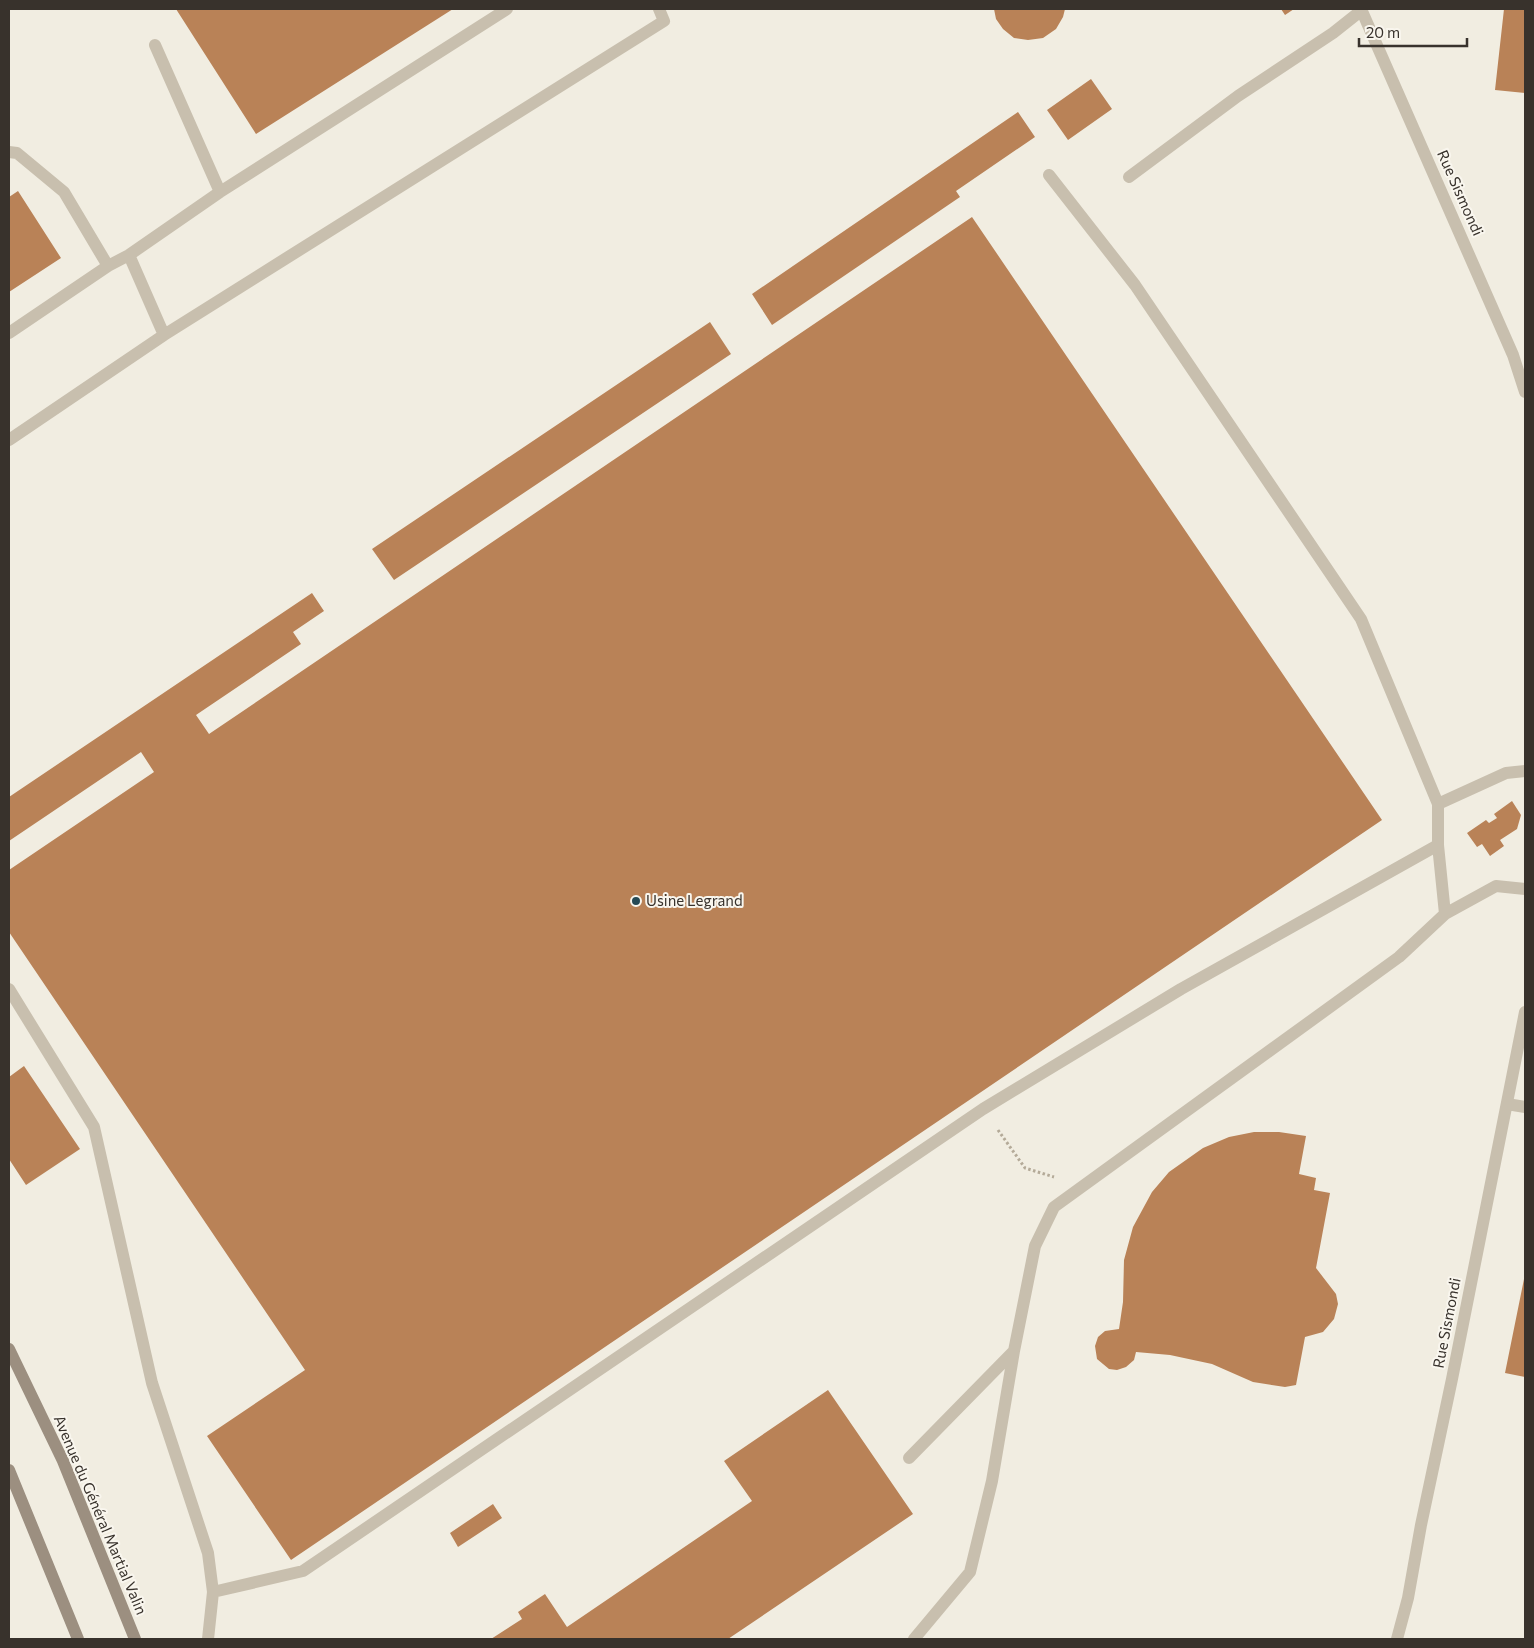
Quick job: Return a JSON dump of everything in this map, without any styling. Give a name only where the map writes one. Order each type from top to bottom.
[{"type":"main road","name":"Avenue du Général Martial Valin","points":[[9,1349],[63,1461],[135,1639]]},
{"type":"main road","points":[[9,1470],[78,1639]]},
{"type":"street","points":[[9,333],[108,266],[129,255],[220,192],[507,9]]},
{"type":"street","points":[[9,440],[164,336],[664,21],[659,9]]},
{"type":"street","points":[[1129,177],[1238,96],[1333,33],[1362,9]]},
{"type":"street","name":"Rue Sismondi","points":[[1362,9],[1513,355],[1525,392]]},
{"type":"street","points":[[155,45],[220,192]]},
{"type":"street","points":[[9,152],[17,154],[64,192],[108,266]]},
{"type":"street","points":[[1049,175],[1135,285],[1361,619],[1438,804],[1438,844],[1445,914]]},
{"type":"street","points":[[129,255],[164,336]]},
{"type":"street","points":[[1438,804],[1506,773],[1525,771]]},
{"type":"street","points":[[213,1592],[303,1571],[983,1109],[1181,989],[1438,844]]},
{"type":"street","points":[[914,1639],[970,1572],[992,1481],[1014,1351],[1035,1246],[1054,1207],[1399,957],[1445,914],[1496,886],[1525,889]]},
{"type":"street","points":[[9,990],[94,1127],[152,1384],[208,1553],[213,1592],[208,1639]]},
{"type":"street","name":"Rue Sismondi","points":[[1397,1639],[1408,1598],[1421,1525],[1454,1370],[1525,1012]]},
{"type":"street","points":[[1507,1104],[1525,1107]]},
{"type":"street","points":[[909,1458],[1014,1351]]},
{"type":"path","points":[[983,1109],[1025,1168],[1083,1186]]},
{"type":"building","points":[[176,9],[453,9],[256,134]]},
{"type":"building","points":[[994,9],[1065,9],[1056,29],[1043,38],[1028,40],[1014,38],[1003,29],[996,19]]},
{"type":"building","points":[[1281,9],[1294,9],[1285,15]]},
{"type":"building","points":[[1504,9],[1525,9],[1525,93],[1495,90]]},
{"type":"building","points":[[1091,79],[1112,109],[1068,140],[1047,110]]},
{"type":"building","points":[[1018,112],[1035,137],[956,191],[960,197],[772,325],[752,294]]},
{"type":"building","points":[[18,191],[61,258],[9,292],[9,197]]},
{"type":"building","name":"Usine Legrand","points":[[972,217],[1382,820],[291,1560],[207,1436],[305,1370],[9,932],[9,870],[154,772],[141,752],[9,841],[9,797],[312,593],[324,611],[293,632],[301,644],[196,715],[209,734]]},
{"type":"building","points":[[710,322],[731,354],[394,580],[372,549]]},
{"type":"building","points":[[1512,801],[1521,815],[1517,829],[1500,840],[1504,846],[1490,856],[1482,844],[1477,847],[1467,833],[1486,820],[1489,823],[1497,818],[1494,814]]},
{"type":"building","points":[[24,1066],[80,1149],[26,1185],[9,1159],[9,1077]]},
{"type":"building","points":[[1254,1132],[1279,1132],[1306,1136],[1299,1174],[1316,1178],[1314,1190],[1330,1193],[1316,1268],[1336,1294],[1338,1304],[1334,1319],[1323,1332],[1305,1337],[1296,1385],[1285,1387],[1253,1382],[1212,1364],[1170,1355],[1136,1352],[1134,1360],[1126,1367],[1117,1370],[1109,1369],[1097,1359],[1095,1346],[1098,1337],[1105,1331],[1119,1329],[1123,1302],[1124,1260],[1133,1227],[1152,1192],[1169,1172],[1203,1148],[1229,1137]]},
{"type":"building","points":[[1525,1280],[1525,1377],[1505,1373]]},
{"type":"building","points":[[828,1390],[913,1514],[728,1639],[491,1639],[522,1619],[518,1612],[545,1594],[567,1627],[752,1501],[724,1461]]},
{"type":"building","points":[[493,1504],[502,1518],[458,1547],[450,1533]]},
{"type":"place","name":"Usine Legrand","points":[[636,901]]}]
